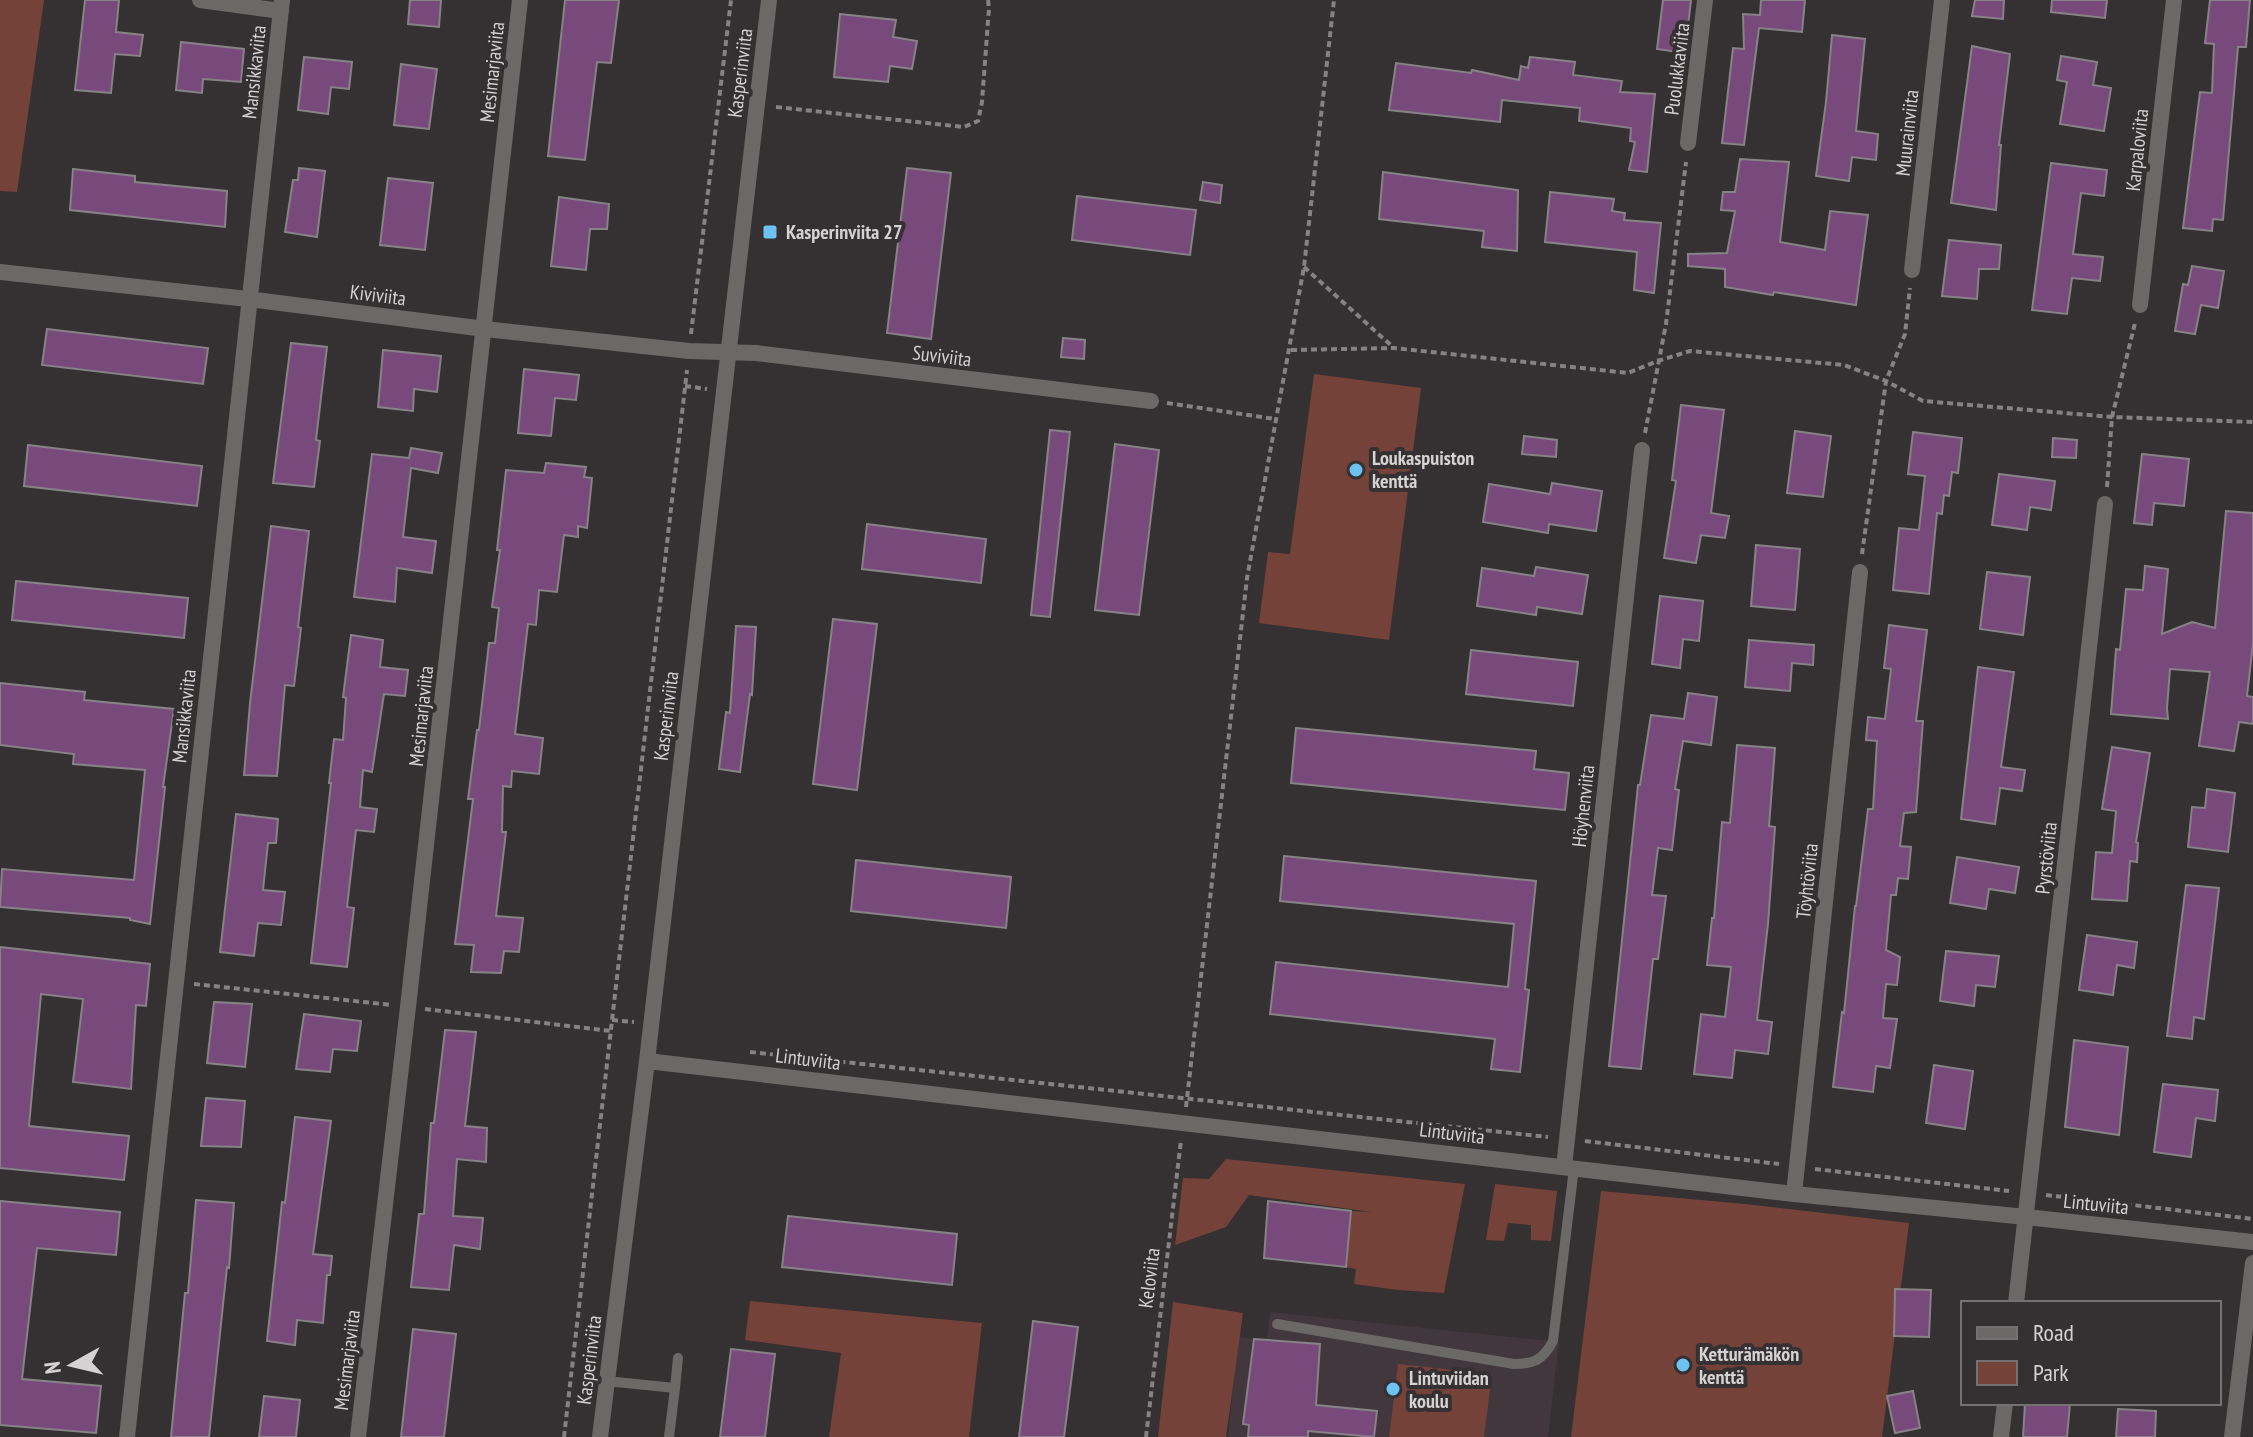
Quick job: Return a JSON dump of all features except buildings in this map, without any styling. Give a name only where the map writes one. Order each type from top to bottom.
[{"type":"street","points":[[200,0],[281,5]]},
{"type":"street","name":"Mesimarjaviita","points":[[358,1437],[520,0]]},
{"type":"street","name":"Kasperinviita","points":[[600,1437],[647,1061],[769,0]]},
{"type":"street","name":"Puolukkaviita","points":[[1688,143],[1705,0]]},
{"type":"street","name":"Muurainviita","points":[[1912,270],[1942,0]]},
{"type":"street","name":"Karpaloviita","points":[[2140,305],[2174,0]]},
{"type":"street","name":"Mansikkaviita","points":[[127,1437],[281,5]]},
{"type":"street","name":"Kiviviita","points":[[0,272],[485,329],[689,351],[728,352]]},
{"type":"street","name":"Suviviita","points":[[728,352],[1151,401]]},
{"type":"street","name":"Höyhenviita","points":[[1569,1167],[1567,1139],[1642,450]]},
{"type":"street","name":"Pyrstöviita","points":[[2016,1301],[2105,504]]},
{"type":"street","name":"Töyhtöviita","points":[[1794,1194],[1860,572]]},
{"type":"street","name":"Lintuviita","points":[[647,1061],[1794,1194],[2253,1242]]},
{"type":"street","points":[[2232,1437],[2253,1263]]},
{"type":"street","points":[[2001,1437],[2005,1405]]},
{"type":"lane","points":[[1277,1324],[1514,1364],[1533,1364],[1549,1350],[1553,1341],[1569,1167]]},
{"type":"lane","points":[[669,1437],[678,1358]]},
{"type":"lane","points":[[606,1381],[675,1388]]},
{"type":"path","points":[[564,1437],[731,0]]},
{"type":"path","points":[[773,106],[964,127],[978,121],[982,102],[988,0]]},
{"type":"path","name":"Keloviita","points":[[1146,1437],[1247,578],[1304,267],[1334,0]]},
{"type":"path","points":[[1642,450],[1666,324],[1688,143]]},
{"type":"path","points":[[1304,267],[1394,348]]},
{"type":"path","points":[[1860,572],[1886,381],[1905,334],[1912,270]]},
{"type":"path","points":[[2105,504],[2112,417],[2140,305]]},
{"type":"path","points":[[1291,350],[1394,348],[1628,373],[1690,351],[1844,365],[1886,381],[1923,401],[2112,417],[2253,422]]},
{"type":"path","points":[[1151,401],[1275,419]]},
{"type":"path","points":[[738,1050],[1567,1139],[2253,1219]]},
{"type":"shaded area","name":"Lintuviidan koulu","points":[[1270,1312],[1559,1342],[1548,1437],[1228,1437],[1238,1337],[1267,1340]]},
{"type":"green space","points":[[0,0],[44,0],[17,192],[0,191]]},
{"type":"green space","name":"Loukaspuiston kenttä","points":[[1314,374],[1421,388],[1389,640],[1259,623],[1268,552],[1290,554]]},
{"type":"green space","points":[[1226,1159],[1465,1184],[1444,1293],[1354,1284],[1356,1269],[1346,1267],[1351,1211],[1372,1212],[1249,1195],[1226,1227],[1175,1245],[1183,1178],[1209,1179]]},
{"type":"green space","points":[[1495,1184],[1557,1191],[1551,1241],[1531,1240],[1531,1225],[1508,1223],[1504,1241],[1486,1240]]},
{"type":"green space","name":"Ketturämäkön kenttä","points":[[1601,1191],[1909,1223],[1882,1437],[1571,1437]]},
{"type":"green space","points":[[750,1301],[982,1323],[969,1437],[829,1437],[841,1353],[745,1340]]},
{"type":"green space","points":[[1173,1302],[1243,1313],[1226,1437],[1158,1437]]},
{"type":"green space","points":[[1398,1364],[1492,1374],[1484,1437],[1389,1437]]},
{"type":"place","name":"Kasperinviita 27","points":[[770,232]]},
{"type":"place","name":"Loukaspuiston kenttä","points":[[1356,470]]},
{"type":"place","name":"Ketturämäkön kenttä","points":[[1683,1365]]},
{"type":"place","name":"Lintuviidan koulu","points":[[1393,1389]]}]
